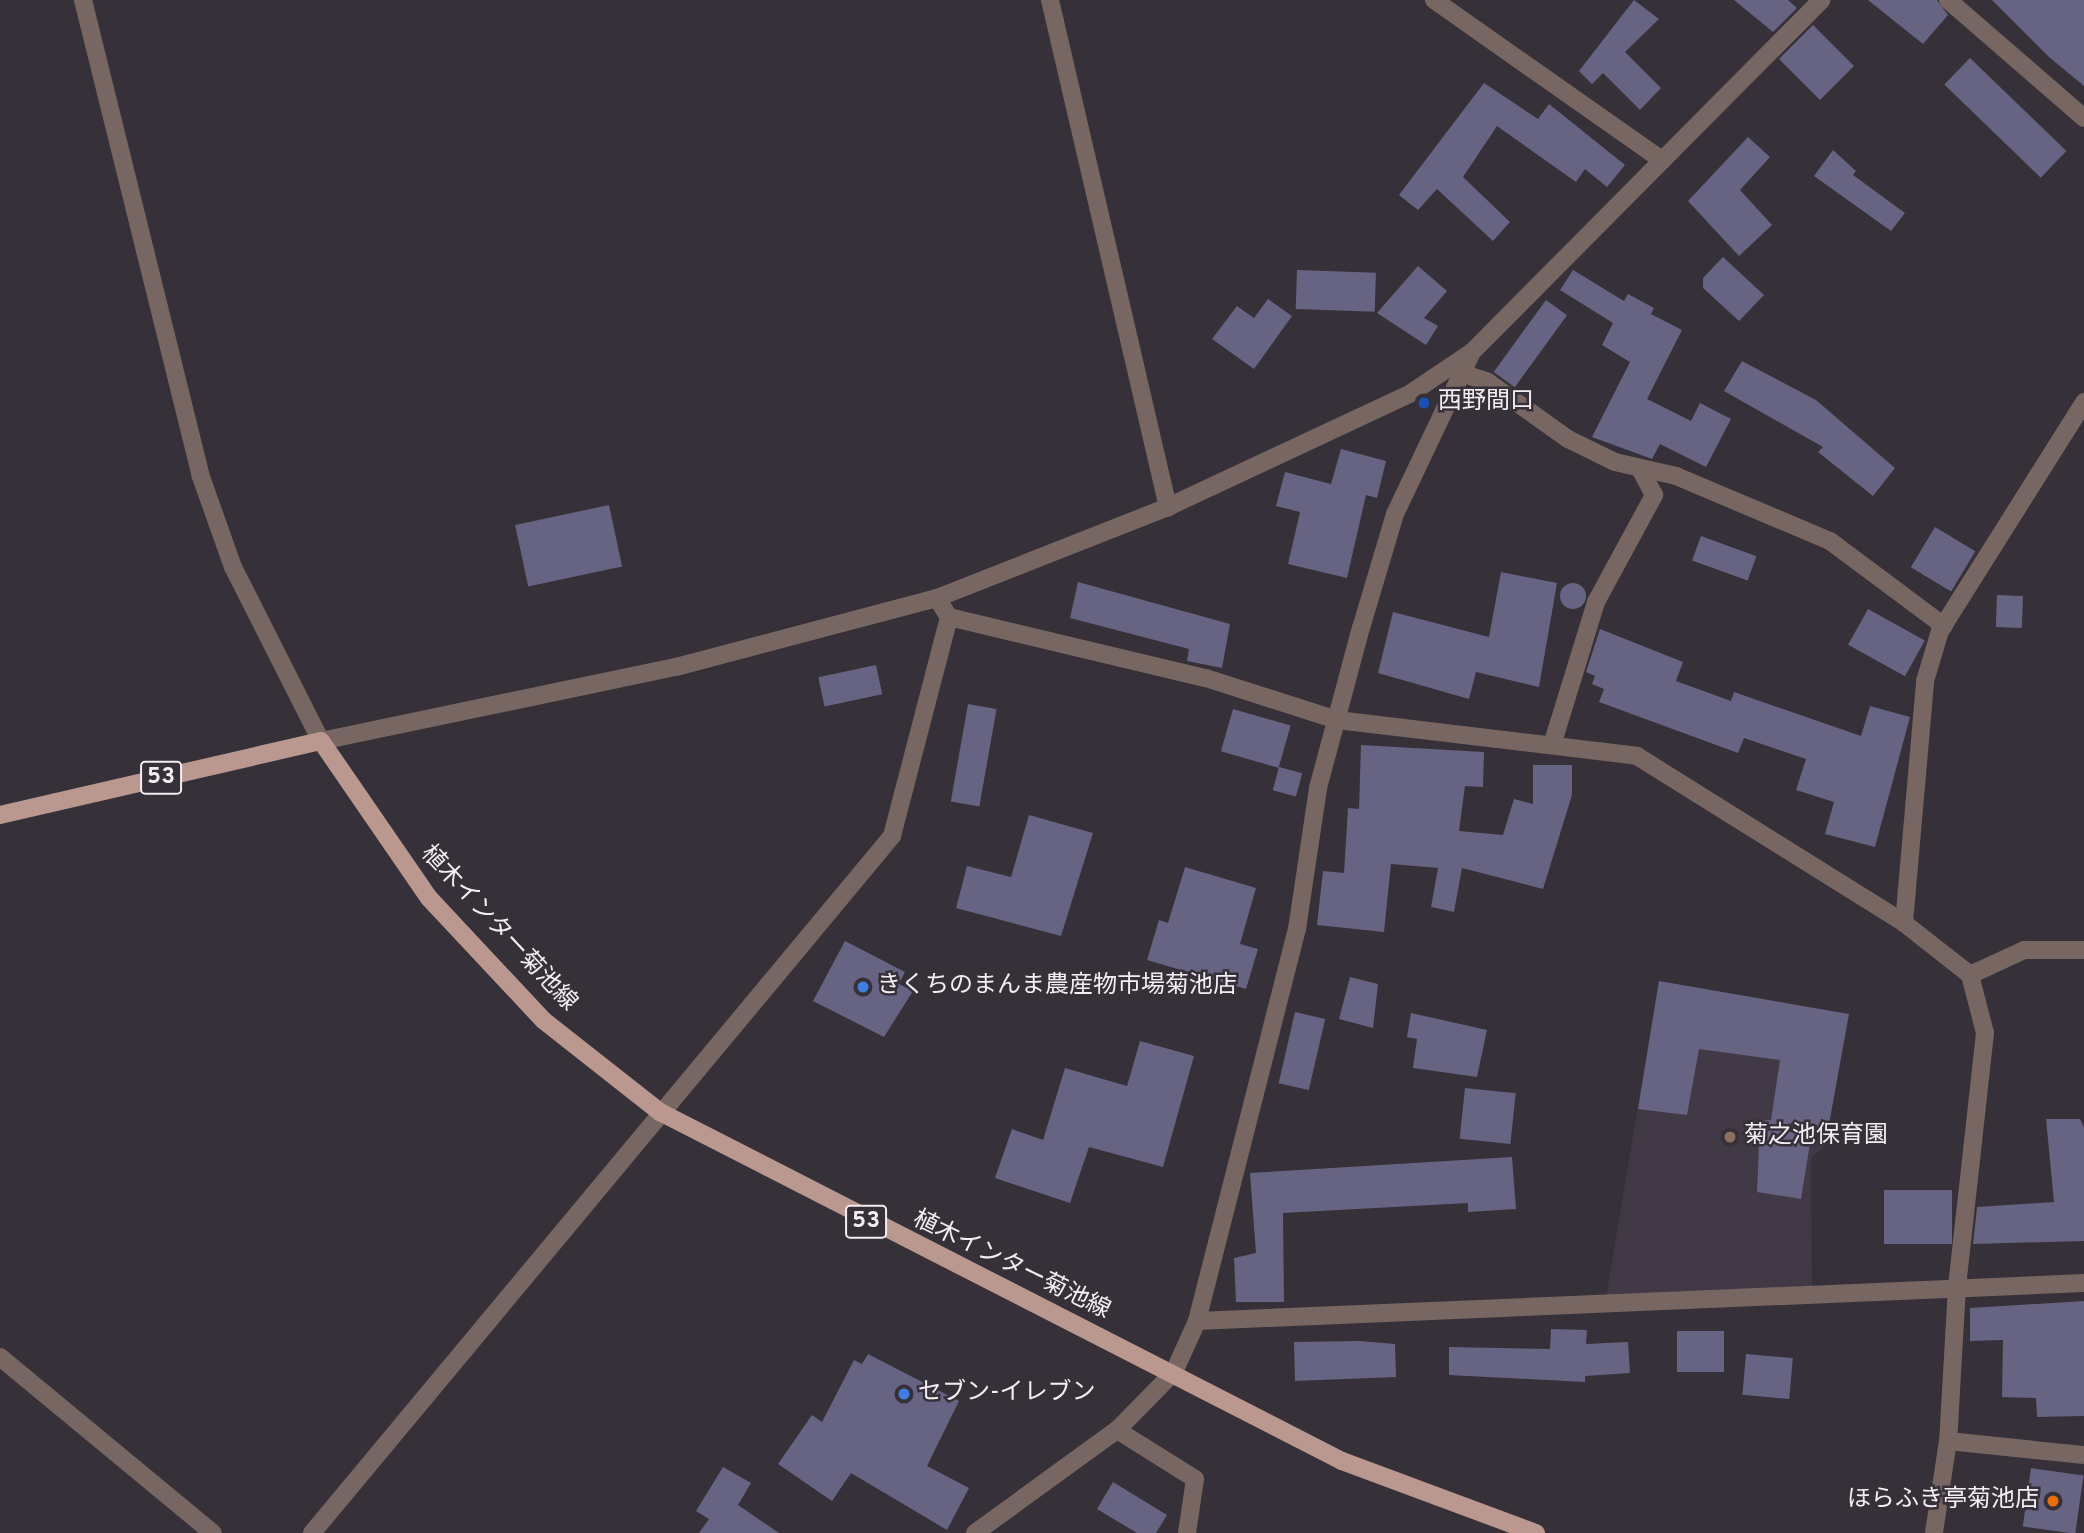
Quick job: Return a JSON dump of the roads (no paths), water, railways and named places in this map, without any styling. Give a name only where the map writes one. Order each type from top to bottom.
[{"type":"main road","name":"53","points":[[0,816],[321,741]]},
{"type":"main road","name":"植木インター菊池線","points":[[321,741],[429,898],[543,1020],[660,1112],[819,1199],[1174,1372],[1342,1461],[1536,1533]]},
{"type":"street","points":[[83,0],[200,474],[238,578],[321,741],[676,667],[937,598],[1168,507],[1411,393],[1472,352],[1821,0]]},
{"type":"street","points":[[1050,0],[1168,507]]},
{"type":"street","points":[[1434,0],[1662,160]]},
{"type":"street","points":[[1948,0],[2084,118]]},
{"type":"street","points":[[975,1533],[1117,1430],[1174,1372],[1197,1321],[1297,929],[1318,788],[1395,513],[1472,352]]},
{"type":"street","points":[[1461,373],[1488,382],[1568,439],[1641,471],[1676,475],[1830,541],[1944,626]]},
{"type":"street","points":[[1904,923],[1925,681],[1944,626],[2084,402]]},
{"type":"street","points":[[1553,742],[1596,602],[1654,495],[1641,471]]},
{"type":"street","points":[[937,598],[949,617],[1206,678],[1337,720],[1553,742],[1649,763],[1904,923],[1970,975],[1984,1034],[1957,1287],[1948,1441],[1934,1533]]},
{"type":"street","points":[[312,1533],[892,836],[949,617]]},
{"type":"street","points":[[1970,975],[2025,950],[2084,950]]},
{"type":"street","points":[[1197,1321],[2084,1283]]},
{"type":"street","points":[[0,1357],[213,1533]]},
{"type":"street","points":[[1117,1430],[1195,1479],[1187,1533]]},
{"type":"street","points":[[1948,1441],[2084,1455]]},
{"type":"place","name":"西野間口","points":[[1424,403]]},
{"type":"place","name":"きくちのまんま農産物市場菊池店","points":[[863,987]]},
{"type":"place","name":"菊之池保育園","points":[[1730,1137]]},
{"type":"place","name":"セブン-イレブン","points":[[904,1394]]},
{"type":"place","name":"ほらふき亭菊池店","points":[[2053,1501]]}]
